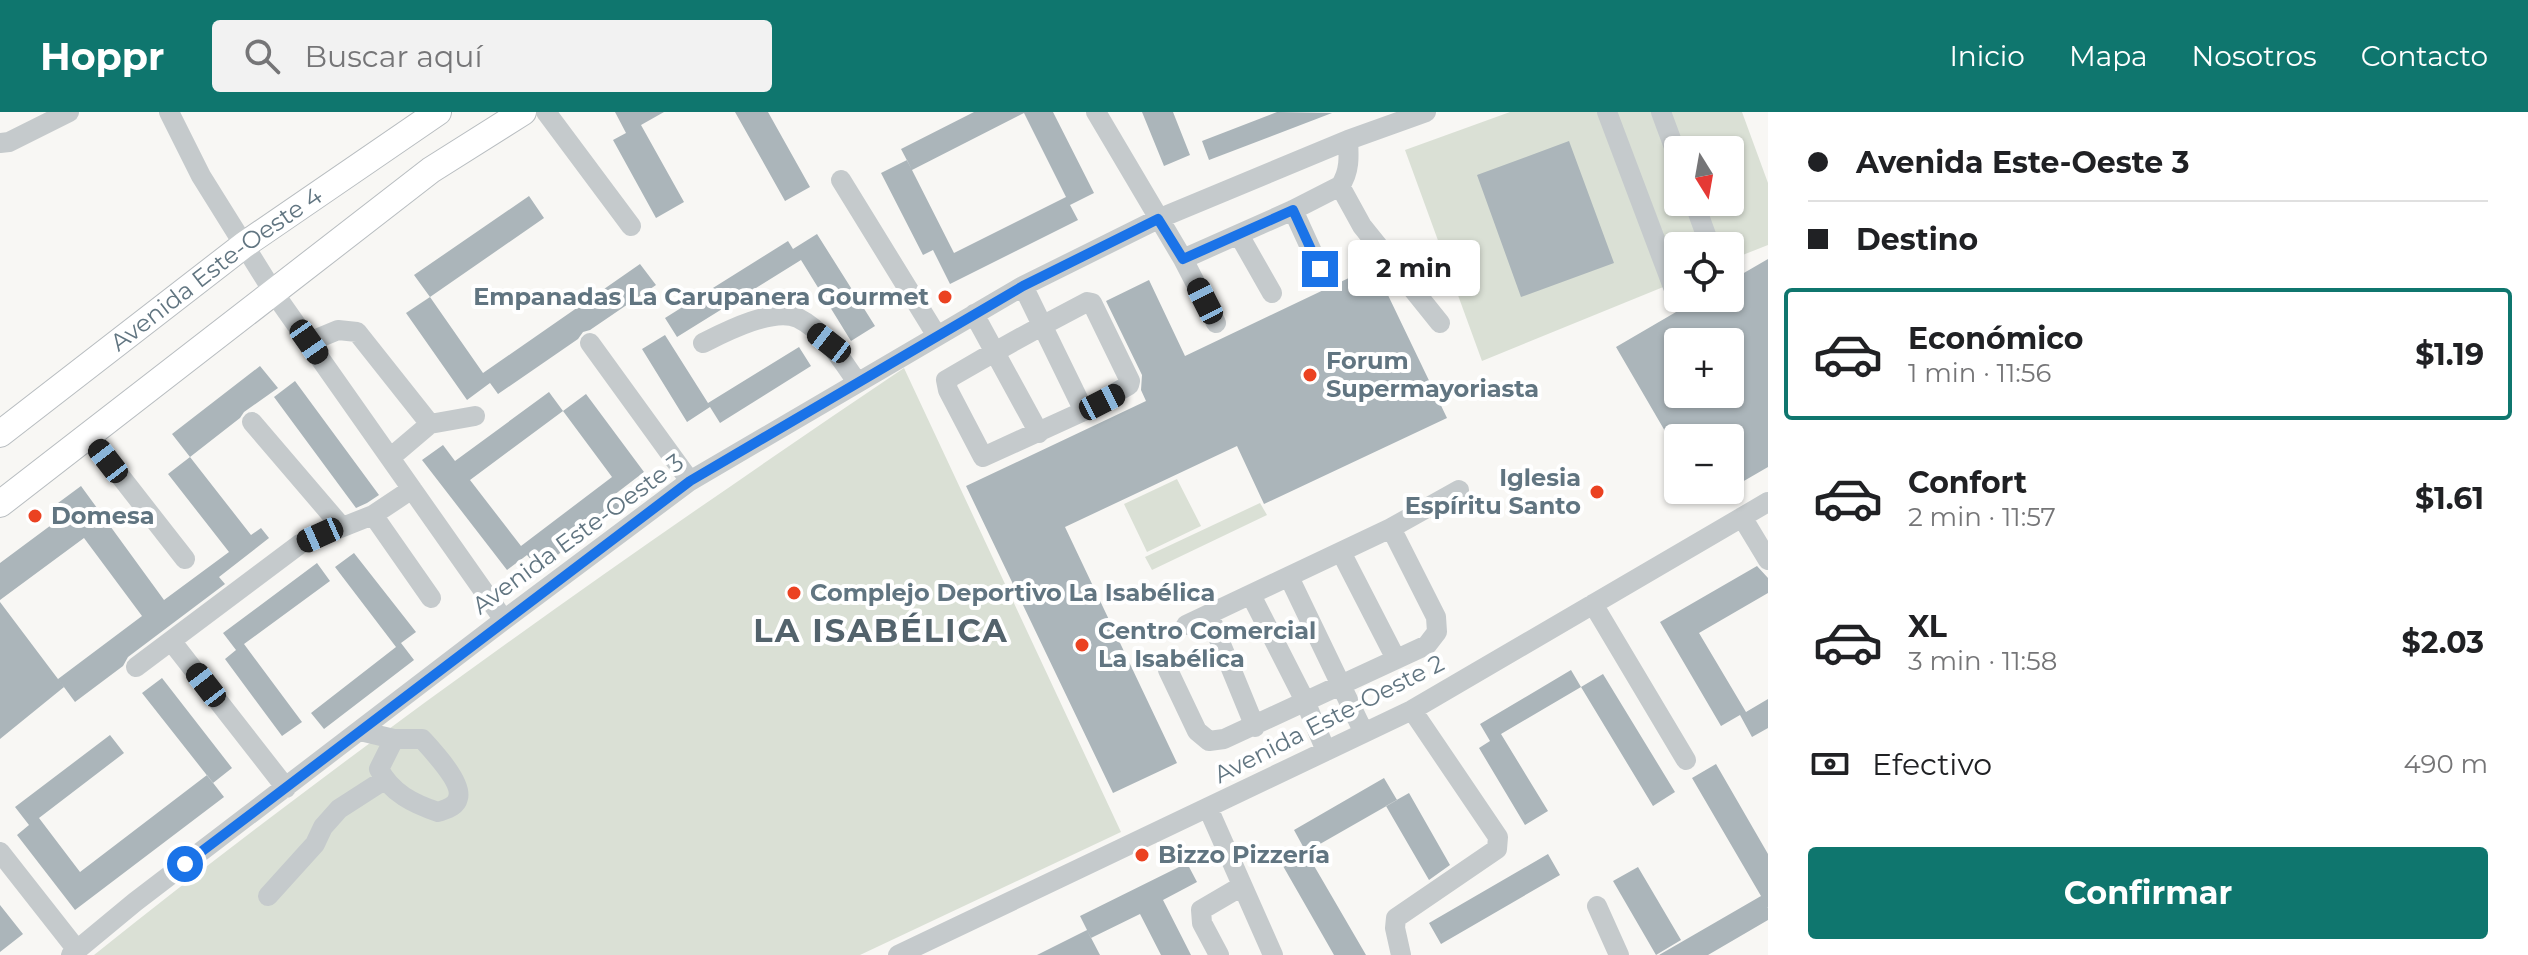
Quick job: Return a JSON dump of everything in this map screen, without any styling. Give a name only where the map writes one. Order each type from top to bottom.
[{"type":"main road","name":"Avenida Este-Oeste 4","points":[[0,434],[244,245],[438,112]]},
{"type":"main road","points":[[0,504],[431,170],[523,112]]},
{"type":"street","points":[[0,143],[9,142],[69,112]]},
{"type":"street","points":[[169,112],[201,176],[274,293],[504,620]]},
{"type":"street","points":[[546,112],[631,226]]},
{"type":"street","points":[[1096,112],[1183,259],[1216,323]]},
{"type":"street","name":"Avenida Este-Oeste 3","points":[[74,952],[504,620],[690,481],[1023,286],[1158,219],[1348,140],[1373,121],[1426,112]]},
{"type":"street","points":[[1607,112],[1664,263]]},
{"type":"street","points":[[1661,112],[1670,136]]},
{"type":"street","points":[[1183,259],[1340,186],[1349,161],[1348,140]]},
{"type":"street","points":[[841,180],[937,336]]},
{"type":"street","points":[[1340,186],[1362,226],[1440,323]]},
{"type":"street","points":[[1293,210],[1320,269]]},
{"type":"street","points":[[1239,235],[1272,293]]},
{"type":"street","points":[[1023,286],[1084,411]]},
{"type":"street","points":[[1087,302],[1092,303],[1129,375],[1129,385],[1084,411],[983,457],[948,390],[946,380],[1044,324],[1087,302]]},
{"type":"street","points":[[974,314],[1039,433]]},
{"type":"street","points":[[703,343],[740,325],[775,316],[796,317],[829,343],[857,382]]},
{"type":"street","points":[[309,342],[338,330],[357,332],[430,424]]},
{"type":"street","points":[[590,343],[690,481]]},
{"type":"street","points":[[390,458],[430,424],[475,416]]},
{"type":"street","points":[[252,422],[341,526]]},
{"type":"street","points":[[89,436],[185,559]]},
{"type":"street","points":[[136,667],[300,544],[373,515],[412,489]]},
{"type":"street","points":[[1186,625],[1391,528],[1459,490]]},
{"type":"street","name":"Avenida Este-Oeste 2","points":[[898,955],[1412,710],[1768,502]]},
{"type":"street","points":[[373,515],[431,598]]},
{"type":"street","points":[[1742,517],[1768,560]]},
{"type":"street","points":[[1168,670],[1197,731],[1209,741],[1224,739],[1255,727],[1340,683],[1427,645],[1437,632],[1436,617],[1391,528]]},
{"type":"street","points":[[1341,552],[1396,659]]},
{"type":"street","points":[[1289,577],[1364,733]]},
{"type":"street","points":[[1251,595],[1305,701],[1326,751]]},
{"type":"street","points":[[1593,604],[1686,760]]},
{"type":"street","points":[[1209,615],[1255,727]]},
{"type":"street","points":[[172,642],[286,788]]},
{"type":"street","points":[[1401,955],[1396,918],[1497,849],[1498,837],[1412,710]]},
{"type":"street","points":[[360,731],[394,739],[422,739],[449,772],[458,789],[458,799],[452,807],[438,812],[410,802],[384,780],[379,769],[394,739]]},
{"type":"street","points":[[268,896],[315,844],[323,827],[339,809],[384,780]]},
{"type":"street","points":[[1208,808],[1273,955]]},
{"type":"street","points":[[0,852],[74,952]]},
{"type":"street","points":[[1219,955],[1202,923],[1201,910],[1242,886]]},
{"type":"street","points":[[1597,906],[1619,955]]},
{"type":"shaded area","points":[[1510,112],[1742,112],[1768,183],[1768,245],[1744,254],[1744,232],[1664,232],[1664,287],[1482,361],[1405,150]]},
{"type":"shaded area","name":"Complejo Deportivo La Isabélica","points":[[904,368],[1121,832],[860,955],[94,955],[291,802],[493,653]]},
{"type":"shaded area","points":[[1177,479],[1201,526],[1147,552],[1124,504]]},
{"type":"shaded area","points":[[1260,503],[1267,515],[1152,570],[1145,557]]},
{"type":"building","points":[[615,112],[664,112],[641,125],[684,202],[656,218],[613,140],[626,133]]},
{"type":"building","points":[[735,112],[768,112],[810,187],[785,201]]},
{"type":"building","points":[[974,112],[1053,112],[1094,193],[1070,205],[1078,220],[950,284],[933,250],[923,255],[881,173],[907,160],[901,149]],"holes":[[[1024,113],[1066,197],[954,253],[912,170]]]},
{"type":"building","points":[[1142,112],[1173,112],[1190,155],[1164,166]]},
{"type":"building","points":[[1277,112],[1332,113],[1209,160],[1202,141]]},
{"type":"building","points":[[1569,141],[1614,263],[1521,297],[1477,175]]},
{"type":"building","points":[[529,196],[544,218],[430,297],[414,275]]},
{"type":"building","points":[[817,234],[875,326],[851,341],[801,260],[677,337],[665,318],[788,241],[793,249]]},
{"type":"building","points":[[1768,259],[1768,467],[1744,481],[1744,424],[1664,424],[1664,429],[1616,347],[1676,312],[1744,312],[1744,273]]},
{"type":"building","points":[[640,264],[656,285],[583,332],[578,339],[498,394],[490,383],[467,400],[406,313],[430,297],[483,373]]},
{"type":"building","name":"Centro Comercial La Isabélica","points":[[1374,266],[1447,418],[1264,504],[1237,446],[1065,527],[1177,763],[1113,793],[966,486],[1146,401],[1141,390],[1142,375],[1106,301],[1149,280],[1185,356]]},
{"type":"building","points":[[665,335],[708,403],[799,347],[811,366],[720,423],[710,407],[687,422],[642,349]]},
{"type":"building","points":[[260,366],[278,388],[190,457],[172,434]]},
{"type":"building","points":[[295,381],[379,495],[367,503],[356,508],[274,397]]},
{"type":"building","points":[[549,392],[563,411],[586,394],[644,472],[614,495],[622,506],[539,569],[527,555],[507,570],[422,460],[443,445],[455,461]],"holes":[[[563,411],[612,477],[521,546],[470,480]]]},
{"type":"building","points":[[190,457],[251,535],[261,528],[269,538],[219,577],[225,584],[128,657],[123,666],[75,702],[58,679],[142,616],[84,538],[0,600],[0,563],[66,514],[58,503],[81,486],[164,600],[229,552],[168,474]]},
{"type":"building","points":[[354,553],[416,632],[401,643],[414,660],[324,729],[311,713],[396,647],[335,567]]},
{"type":"building","points":[[317,563],[330,581],[244,644],[302,722],[282,736],[225,659],[236,650],[223,633]]},
{"type":"building","points":[[1757,566],[1768,578],[1768,593],[1699,633],[1746,712],[1768,699],[1768,728],[1752,737],[1740,715],[1721,726],[1660,622]]},
{"type":"building","points":[[0,602],[64,687],[0,739]]},
{"type":"building","points":[[1571,670],[1581,687],[1501,734],[1548,811],[1525,825],[1479,748],[1490,741],[1480,724]]},
{"type":"building","points":[[1603,674],[1675,792],[1653,806],[1581,687]]},
{"type":"building","points":[[162,678],[232,768],[213,783],[142,693]]},
{"type":"building","points":[[110,735],[124,753],[39,818],[80,872],[207,775],[224,797],[75,910],[17,835],[29,825],[15,807]]},
{"type":"building","points":[[1716,764],[1768,854],[1768,908],[1692,778]]},
{"type":"building","points":[[1384,778],[1397,800],[1306,852],[1294,830]]},
{"type":"building","points":[[1409,793],[1450,865],[1429,880],[1386,806]]},
{"type":"building","points":[[1306,852],[1366,955],[1334,955],[1283,866]]},
{"type":"building","points":[[1548,854],[1560,875],[1441,944],[1429,923]]},
{"type":"building","points":[[1187,863],[1197,882],[1163,900],[1191,955],[1161,955],[1140,914],[1091,938],[1080,916]]},
{"type":"building","points":[[1638,867],[1681,940],[1656,955],[1613,881]]},
{"type":"building","points":[[1761,896],[1768,908],[1768,920],[1708,955],[1659,955]]},
{"type":"building","points":[[0,905],[23,934],[0,952]]},
{"type":"building","points":[[1087,930],[1100,955],[1037,955]]},
{"type":"place","name":"Empanadas La Carupanera Gourmet","points":[[945,297]]},
{"type":"place","name":"Forum Supermayoriasta","points":[[1310,375]]},
{"type":"place","name":"Iglesia Espíritu Santo","points":[[1597,492]]},
{"type":"place","name":"Domesa","points":[[35,516]]},
{"type":"place","name":"Complejo Deportivo La Isabélica","points":[[794,593]]},
{"type":"place","name":"Centro Comercial La Isabélica","points":[[1082,645]]},
{"type":"place","name":"Bizzo Pizzería","points":[[1142,855]]},
{"type":"district","name":"LA ISABÉLICA","points":[[881,631]]},
{"type":"route","points":[[185,864],[690,481],[1023,286],[1158,219],[1183,259],[1293,210],[1320,269]]}]
